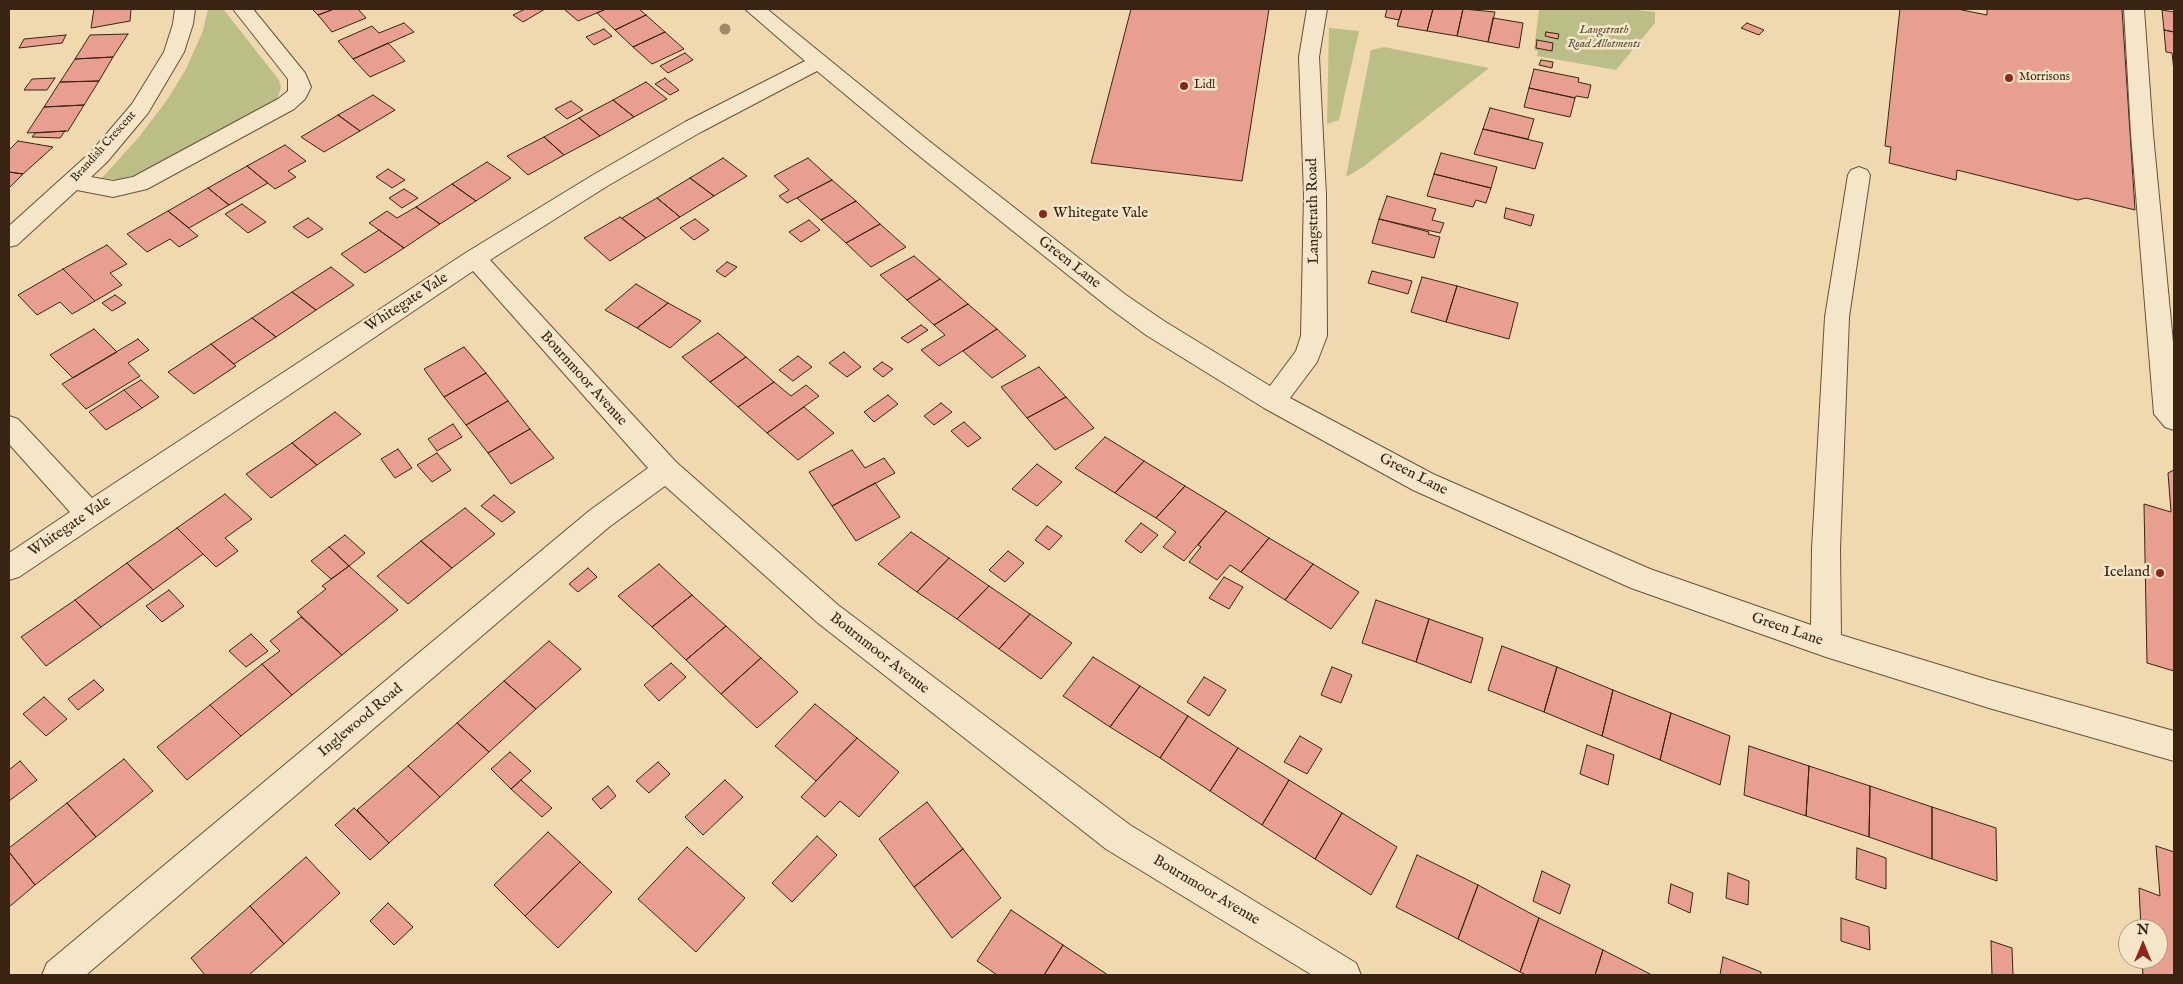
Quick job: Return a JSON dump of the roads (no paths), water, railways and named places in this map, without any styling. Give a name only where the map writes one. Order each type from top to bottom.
[{"type":"street","name":"Brandish Crescent","points":[[9,239],[74,182],[122,131],[155,84],[174,52],[183,24],[185,9]]},
{"type":"street","points":[[74,182],[113,189],[139,184],[286,104],[297,94],[300,86],[298,78],[243,9]]},
{"type":"street","name":"Green Lane","points":[[754,9],[1117,301],[1156,328],[1273,400],[1423,482],[1547,539],[1641,579],[1826,644],[1990,694],[2174,746]]},
{"type":"street","name":"Langstrath Road","points":[[1273,400],[1308,354],[1314,336],[1315,195],[1310,58],[1316,9]]},
{"type":"street","points":[[2134,9],[2142,134],[2170,417]]},
{"type":"street","name":"Whitegate Vale","points":[[9,568],[475,258],[601,180],[693,127],[819,62]]},
{"type":"street","points":[[1826,644],[1826,550],[1837,317],[1859,175]]},
{"type":"street","name":"Bournmoor Avenue","points":[[475,258],[666,470],[828,614],[1118,837],[1344,975]]},
{"type":"street","points":[[9,426],[90,514]]},
{"type":"street","name":"Inglewood Road","points":[[59,975],[599,519],[666,470]]},
{"type":"place","name":"Morrisons","points":[[2009,78]]},
{"type":"place","name":"Lidl","points":[[1184,86]]},
{"type":"place","name":"Whitegate Vale","points":[[1043,214]]},
{"type":"place","name":"Iceland","points":[[2160,573]]},
{"type":"park label","name":"Langstrath Road Allotments","points":[[1604,38]]}]
